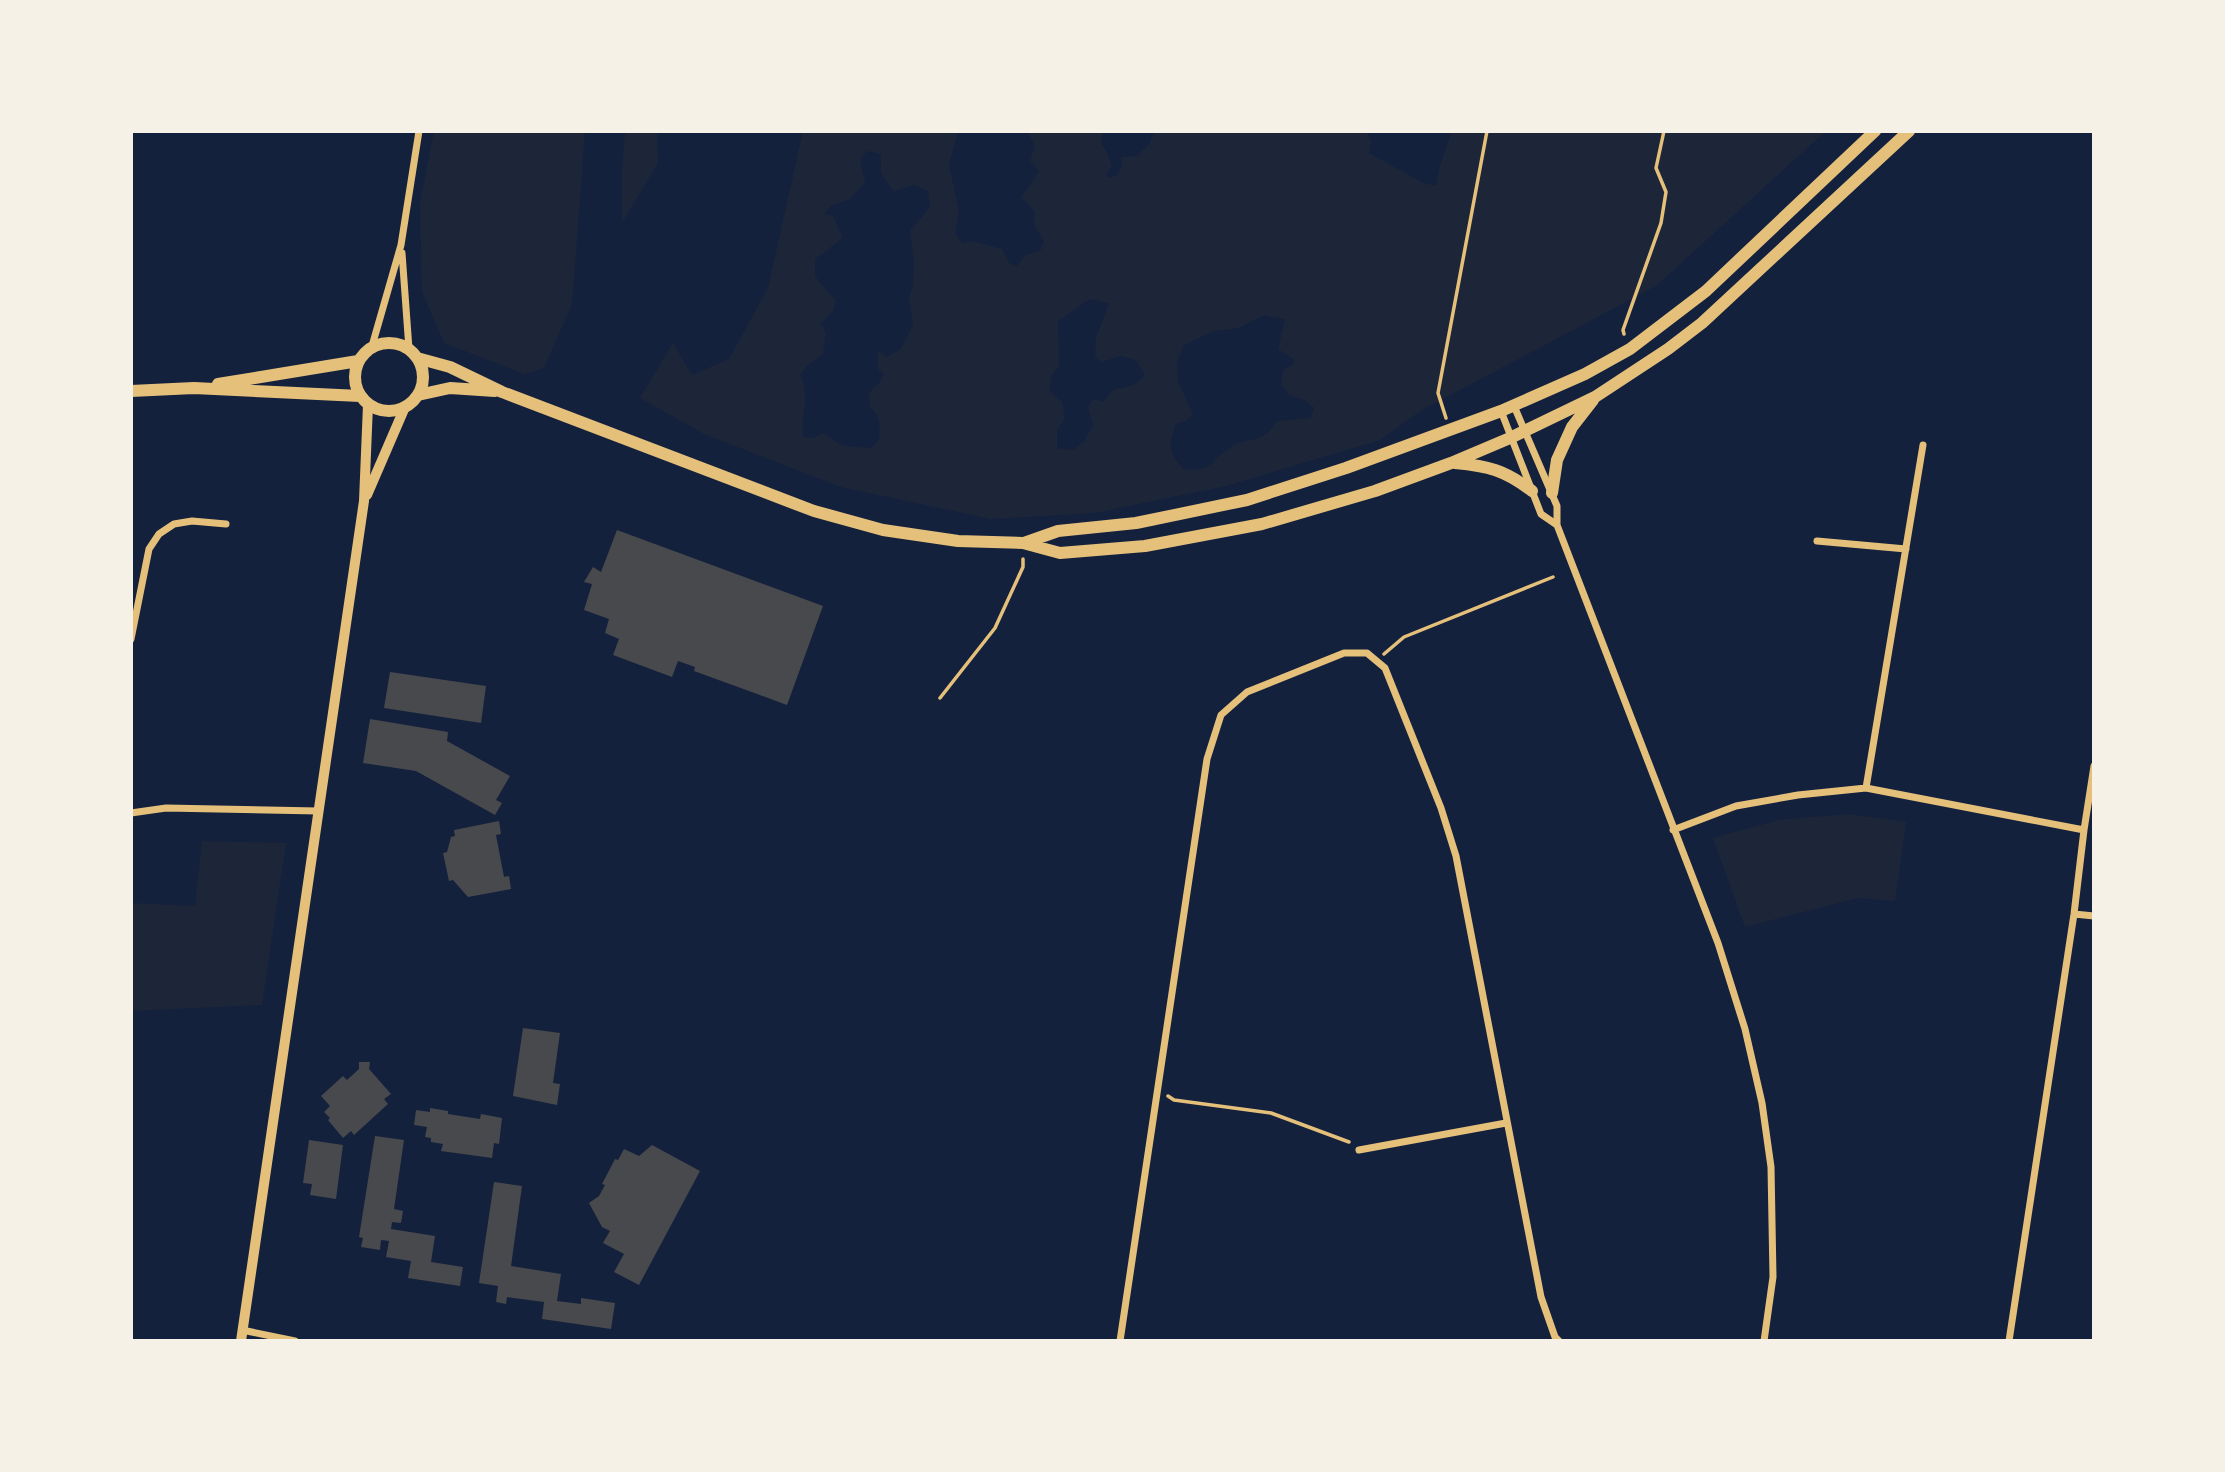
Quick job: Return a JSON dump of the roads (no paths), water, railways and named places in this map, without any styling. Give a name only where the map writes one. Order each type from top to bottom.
[{"type":"main road","points":[[1023,543],[1058,531],[1136,523],[1247,500],[1450,430],[1514,406],[1586,374],[1630,349],[1706,291],[1875,131]]},
{"type":"main road","points":[[364,400],[354,379],[358,361],[372,346],[391,342],[502,391],[814,512],[895,532],[958,541],[1023,543],[1060,553],[1145,546],[1262,524],[1375,491],[1510,438],[1595,397],[1702,323],[1909,131]]},
{"type":"main road","points":[[413,354],[423,377],[418,395]]},
{"type":"main road","points":[[131,391],[194,388],[358,361]]},
{"type":"main road","points":[[194,388],[364,400],[387,411],[405,407],[418,395],[450,388],[502,391]]},
{"type":"main road","points":[[1552,493],[1557,460],[1572,427],[1595,397]]},
{"type":"main road","points":[[1451,463],[1497,469],[1532,491]]},
{"type":"street","points":[[372,346],[401,245],[419,131]]},
{"type":"street","points":[[401,245],[413,354]]},
{"type":"street","points":[[295,1341],[241,1335],[364,501],[364,400]]},
{"type":"street","points":[[1514,406],[1558,506],[1557,525],[1718,943],[1745,1029],[1762,1102],[1770,1167],[1773,1277],[1764,1341]]},
{"type":"street","points":[[364,501],[405,407]]},
{"type":"street","points":[[1500,411],[1541,514],[1557,525]]},
{"type":"street","points":[[1866,788],[1923,445]]},
{"type":"street","points":[[131,639],[149,549],[159,534],[174,524],[192,521],[226,524]]},
{"type":"street","points":[[1817,541],[1906,549]]},
{"type":"street","points":[[1120,1341],[1207,759],[1221,715],[1247,692],[1344,653],[1367,653],[1385,668],[1441,808],[1456,856],[1541,1297],[1554,1340]]},
{"type":"street","points":[[2009,1341],[2094,766]]},
{"type":"street","points":[[1673,830],[1736,806],[1798,795],[1866,788],[2084,830]]},
{"type":"street","points":[[131,813],[166,808],[318,811]]},
{"type":"street","points":[[2074,914],[2094,916]]},
{"type":"street","points":[[1359,1150],[1506,1123]]}]
